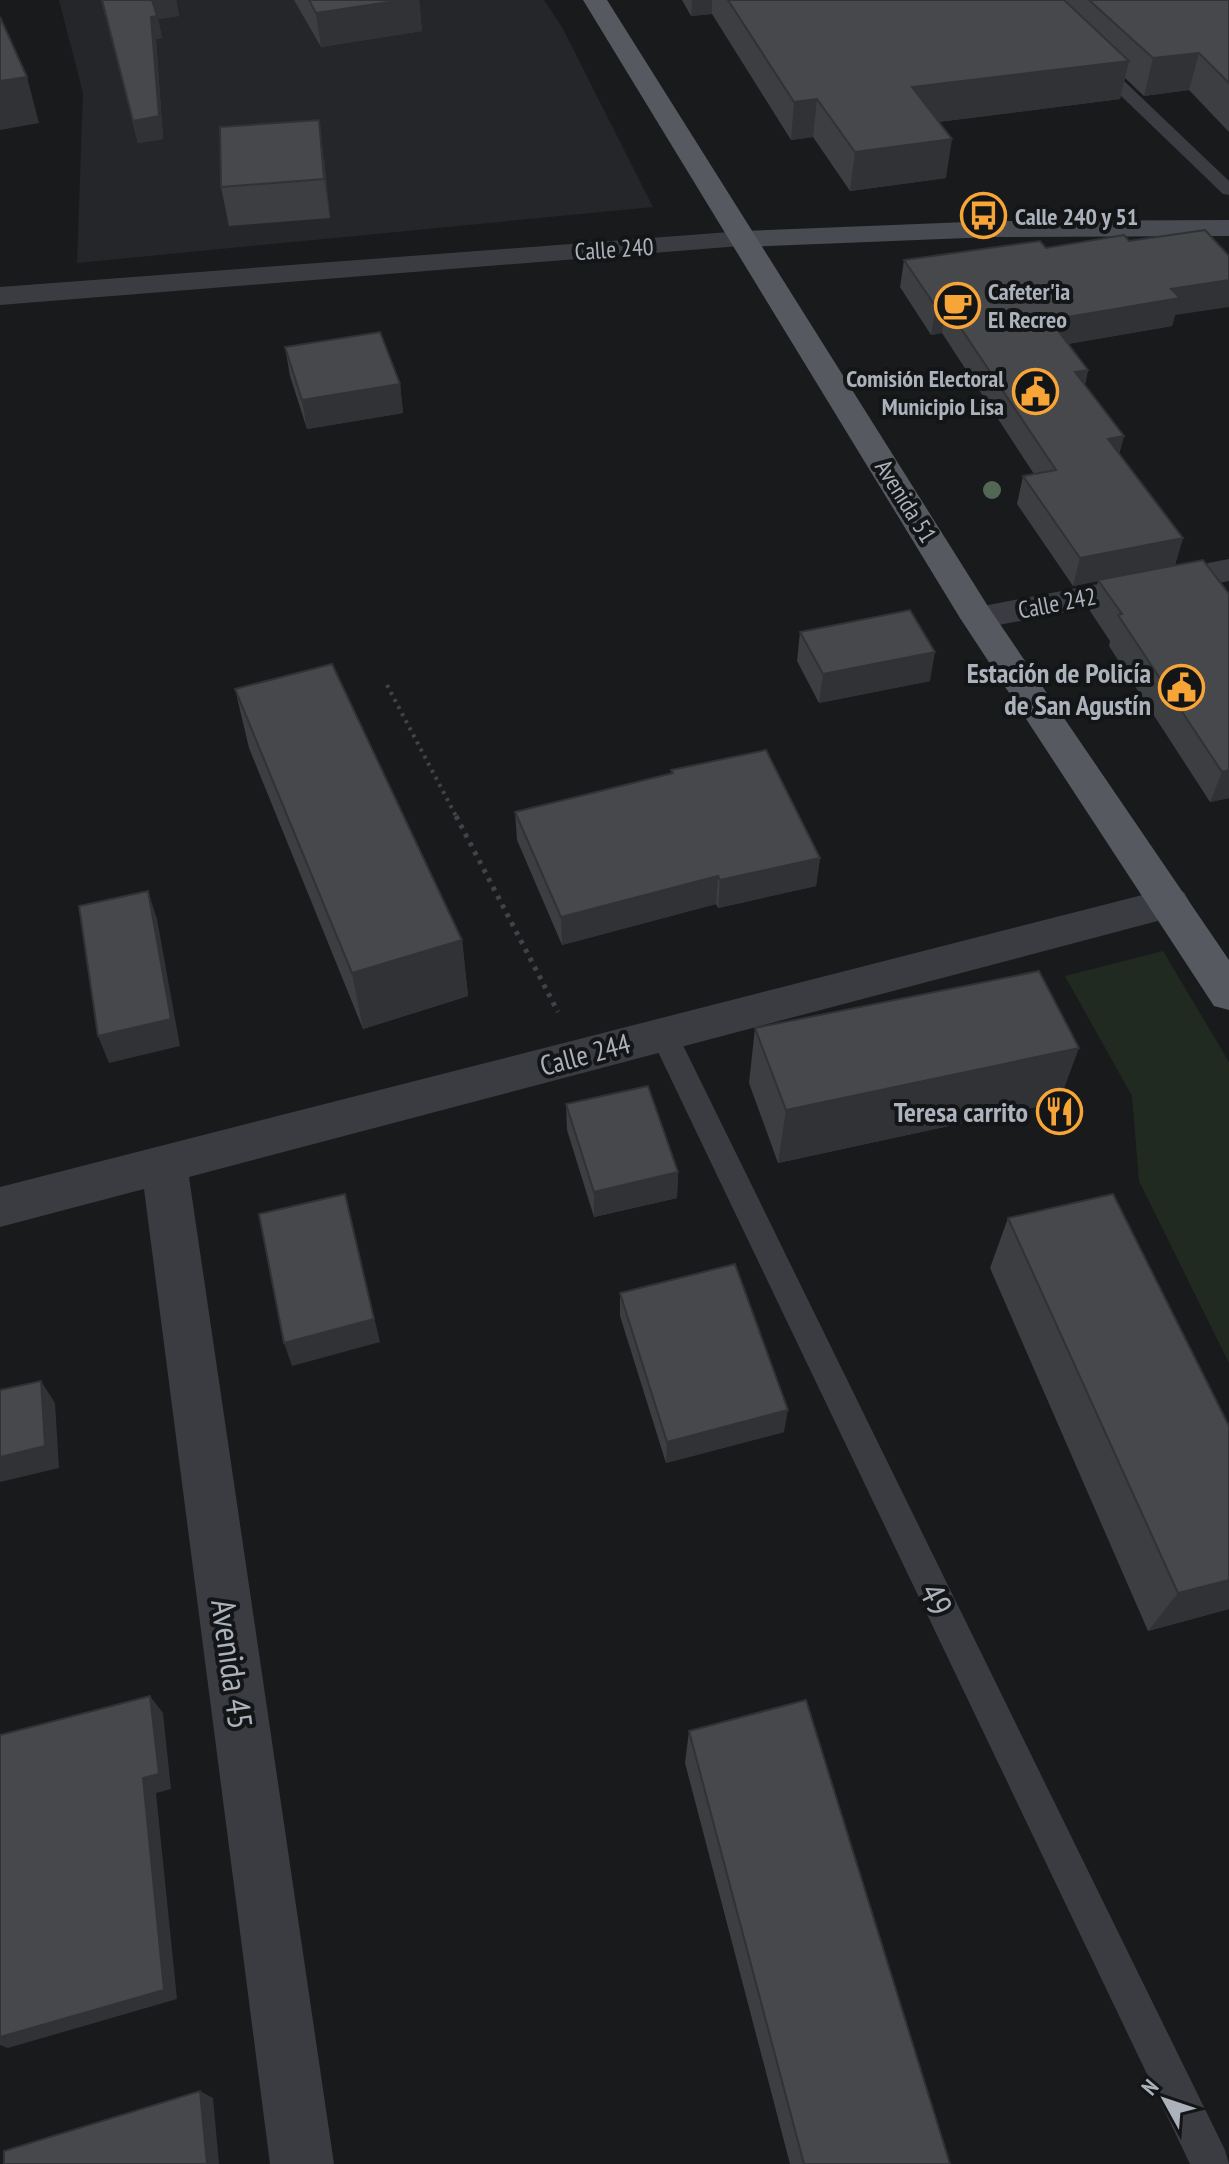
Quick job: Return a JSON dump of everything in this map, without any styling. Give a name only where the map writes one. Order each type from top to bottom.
[{"type":"main road","name":"Avenida 51","points":[[595,0],[978,618],[1226,982]]},
{"type":"main road","name":"Calle 240","points":[[743,239],[992,229],[1229,228]]},
{"type":"street","name":"Calle 240","points":[[0,296],[743,239]]},
{"type":"street","name":"Calle 242","points":[[978,618],[1229,570]]},
{"type":"street","name":"Calle 244","points":[[0,1207],[1170,903]]},
{"type":"street","name":"Avenida 45","points":[[164,1164],[302,2164]]},
{"type":"lane","points":[[1084,51],[1229,190]]},
{"type":"lane","name":"49","points":[[663,1033],[1211,2164]]},
{"type":"path","points":[[387,685],[581,1055]]},
{"type":"shaded area","points":[[59,0],[544,0],[562,27],[653,207],[77,263],[83,93]]},
{"type":"shaded area","points":[[1163,951],[1229,1062],[1229,1363],[1139,1181],[1132,1096],[1065,976]]},
{"type":"building","points":[[102,0],[152,0],[157,16],[151,17],[159,116],[133,121]]},
{"type":"building","points":[[309,0],[402,0],[316,13]]},
{"type":"building","points":[[728,0],[1064,0],[1129,61],[912,87],[952,139],[855,152],[817,99],[794,102]]},
{"type":"building","points":[[1089,0],[1229,0],[1229,83],[1199,53],[1153,58]]},
{"type":"building","points":[[0,17],[27,77],[0,81]]},
{"type":"building","points":[[319,120],[324,179],[221,187],[220,127]]},
{"type":"building","points":[[1205,230],[1229,256],[1229,280],[1171,289],[1180,298],[1050,320],[1088,370],[1075,372],[1124,436],[1108,439],[1183,538],[1080,558],[1023,476],[1056,470],[946,306],[936,307],[904,260],[1040,241],[1046,248],[1124,235],[1129,241]]},
{"type":"building","points":[[380,332],[400,384],[302,400],[285,347]]},
{"type":"building","points":[[1203,560],[1229,594],[1229,770],[1222,772],[1098,580]]},
{"type":"building","points":[[910,610],[935,652],[823,674],[800,632]]},
{"type":"building","points":[[332,664],[462,940],[352,973],[235,689]]},
{"type":"building","points":[[766,750],[820,858],[720,880],[718,876],[561,917],[515,812],[673,773],[671,770]]},
{"type":"building","points":[[148,891],[171,1019],[98,1036],[79,906]]},
{"type":"building","points":[[1039,971],[1079,1048],[786,1110],[755,1028]]},
{"type":"building","points":[[648,1086],[678,1172],[594,1192],[566,1104]]},
{"type":"building","points":[[345,1194],[374,1319],[284,1343],[259,1214]]},
{"type":"building","points":[[1113,1194],[1229,1426],[1229,1580],[1178,1593],[1008,1218]]},
{"type":"building","points":[[735,1264],[788,1410],[667,1442],[620,1293]]},
{"type":"building","points":[[41,1381],[45,1446],[0,1457],[0,1390]]},
{"type":"building","points":[[150,1696],[159,1774],[143,1778],[164,1990],[0,2037],[0,1735]]},
{"type":"building","points":[[806,1700],[950,2164],[804,2164],[689,1731]]},
{"type":"building","points":[[200,2091],[207,2164],[4,2164],[4,2151]]},
{"type":"place","name":"Calle 240 y 51","points":[[984,216]]},
{"type":"place","name":"Cafeter'ia El Recreo","points":[[957,305]]},
{"type":"place","name":"Comisión Electoral Municipio Lisa","points":[[1035,392]]},
{"type":"place","name":"Estación de Policía de San Agustín","points":[[1182,688]]},
{"type":"place","name":"Teresa carrito","points":[[1059,1111]]}]
